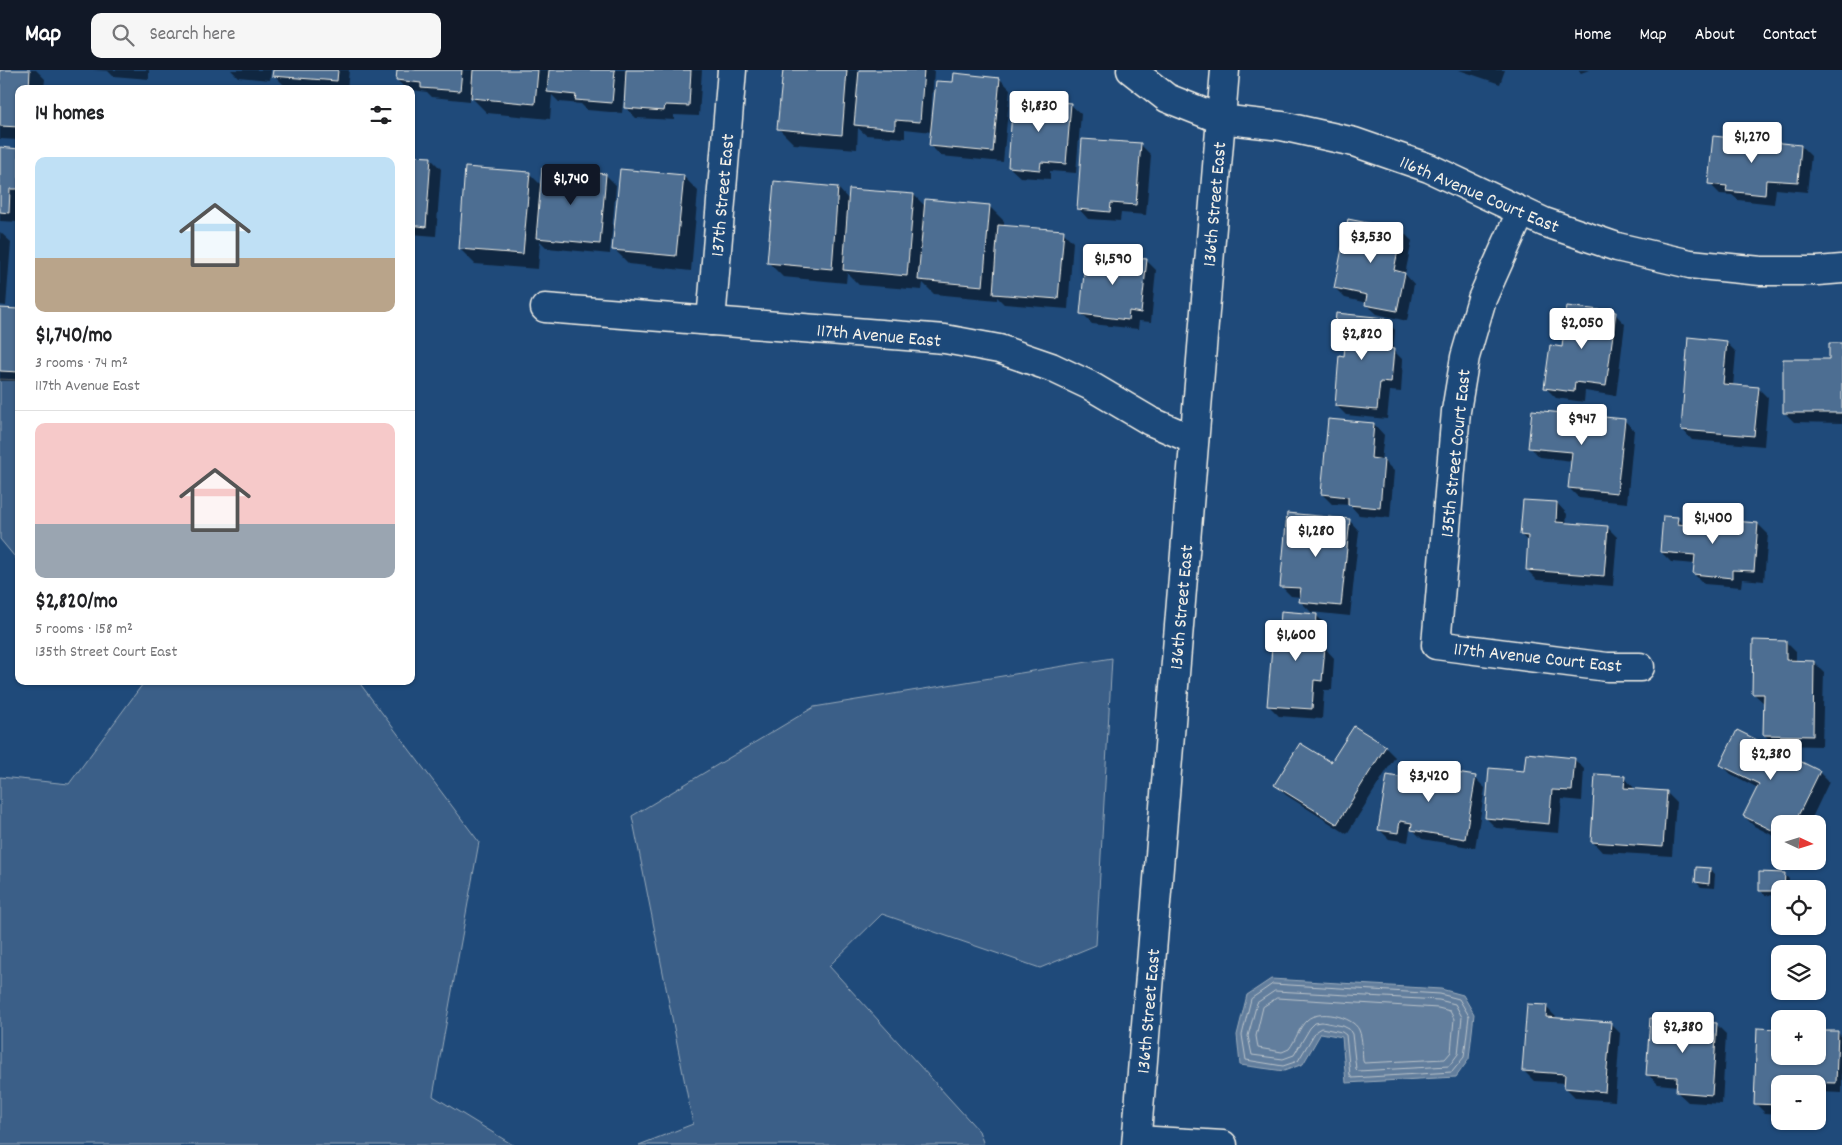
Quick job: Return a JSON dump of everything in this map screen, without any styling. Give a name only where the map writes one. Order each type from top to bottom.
[{"type":"street","name":"137th Street East","points":[[711,321],[732,70]]},
{"type":"street","name":"116th Avenue Court East","points":[[1131,70],[1167,98],[1220,119],[1282,126],[1354,142],[1429,168],[1552,225],[1617,247],[1690,264],[1761,271],[1818,271],[1842,268]]},
{"type":"street","name":"136th Street East","points":[[1137,1143],[1225,70]]},
{"type":"street","name":"135th Street Court East","points":[[1436,645],[1456,412],[1465,356],[1482,299],[1521,212]]},
{"type":"street","name":"117th Avenue East","points":[[545,308],[945,339],[999,350],[1052,367],[1089,385],[1150,421],[1194,440]]},
{"type":"street","name":"117th Avenue Court East","points":[[1436,645],[1607,666],[1640,667]]},
{"type":"street","points":[[1137,1143],[1223,1145]]},
{"type":"shaded area","points":[[0,379],[15,380],[15,557],[0,539]]},
{"type":"shaded area","points":[[1112,658],[1096,945],[1040,968],[882,914],[829,966],[979,1131],[984,1145],[639,1145],[693,1124],[632,816],[814,707]]},
{"type":"shaded area","points":[[142,685],[361,685],[479,842],[433,1096],[513,1145],[0,1145],[0,777],[69,784]]},
{"type":"water","points":[[1271,979],[1441,989],[1463,995],[1474,1014],[1469,1059],[1456,1077],[1346,1083],[1342,1037],[1321,1033],[1303,1064],[1284,1071],[1240,1065],[1237,1035],[1247,995]]},
{"type":"building","points":[[0,70],[30,70],[29,85],[15,85],[15,127],[0,126]]},
{"type":"building","points":[[273,70],[338,70],[337,81],[272,76]]},
{"type":"building","points":[[397,70],[462,70],[460,91],[421,88],[421,83],[396,80]]},
{"type":"building","points":[[473,70],[538,70],[535,104],[471,98]]},
{"type":"building","points":[[549,70],[615,70],[612,103],[575,100],[576,95],[547,92]]},
{"type":"building","points":[[626,70],[691,70],[689,106],[665,105],[664,111],[624,108]]},
{"type":"building","points":[[783,70],[847,70],[842,135],[777,129]]},
{"type":"building","points":[[859,70],[924,70],[920,122],[895,120],[895,129],[854,125]]},
{"type":"building","points":[[954,73],[1000,78],[993,152],[929,146],[936,81],[953,82]]},
{"type":"building","points":[[1013,98],[1071,103],[1066,164],[1041,162],[1040,170],[1008,167]]},
{"type":"building","points":[[1713,136],[1801,145],[1798,182],[1766,180],[1765,195],[1726,191],[1727,186],[1708,184]]},
{"type":"building","points":[[1082,139],[1141,143],[1136,205],[1111,203],[1110,212],[1077,209]]},
{"type":"building","points":[[0,147],[15,149],[15,189],[10,189],[9,213],[0,212]]},
{"type":"building","points":[[415,156],[431,157],[426,227],[415,226]]},
{"type":"building","points":[[465,167],[530,172],[523,254],[459,249]]},
{"type":"building","points":[[542,168],[606,174],[600,244],[536,238]]},
{"type":"building","points":[[620,169],[684,175],[676,256],[612,250]]},
{"type":"building","points":[[774,181],[838,187],[832,269],[767,263]]},
{"type":"building","points":[[849,189],[914,194],[907,276],[843,270]]},
{"type":"building","points":[[925,199],[990,205],[983,286],[918,280]]},
{"type":"building","points":[[1348,219],[1402,230],[1394,270],[1405,273],[1397,311],[1365,305],[1367,295],[1334,288]]},
{"type":"building","points":[[998,225],[1064,230],[1058,299],[993,294]]},
{"type":"building","points":[[1086,253],[1147,259],[1141,313],[1129,311],[1128,320],[1080,314]]},
{"type":"building","points":[[1567,306],[1616,312],[1606,386],[1575,382],[1574,392],[1544,388],[1550,345],[1562,347]]},
{"type":"building","points":[[0,308],[15,309],[15,372],[0,371]]},
{"type":"building","points":[[1336,313],[1386,318],[1383,347],[1394,349],[1391,383],[1380,382],[1377,410],[1335,406],[1339,355],[1344,356],[1346,337],[1334,336]]},
{"type":"building","points":[[1688,337],[1727,341],[1723,384],[1759,387],[1754,436],[1681,430]]},
{"type":"building","points":[[1829,343],[1842,343],[1842,413],[1783,413],[1783,359],[1829,359]]},
{"type":"building","points":[[1532,410],[1625,419],[1617,493],[1568,488],[1572,452],[1528,448]]},
{"type":"building","points":[[1328,419],[1374,423],[1371,458],[1384,460],[1380,508],[1348,505],[1348,497],[1321,494]]},
{"type":"building","points":[[1523,500],[1557,502],[1556,522],[1608,526],[1604,576],[1526,570],[1528,536],[1520,535]]},
{"type":"building","points":[[1287,513],[1350,519],[1341,606],[1299,602],[1301,588],[1280,587]]},
{"type":"building","points":[[1663,516],[1678,517],[1677,524],[1697,526],[1697,518],[1758,523],[1754,571],[1732,570],[1732,578],[1693,574],[1695,555],[1660,552]]},
{"type":"building","points":[[1281,611],[1317,614],[1315,646],[1325,646],[1322,681],[1314,680],[1312,709],[1267,706],[1272,647],[1279,647]]},
{"type":"building","points":[[1753,640],[1786,641],[1786,660],[1814,661],[1813,736],[1763,735],[1764,694],[1752,694]]},
{"type":"building","points":[[1354,726],[1386,746],[1337,824],[1274,785],[1300,743],[1331,762]]},
{"type":"building","points":[[1737,730],[1820,771],[1798,815],[1771,815],[1771,830],[1743,816],[1759,784],[1720,765]]},
{"type":"building","points":[[1526,753],[1575,758],[1572,791],[1552,790],[1549,824],[1485,818],[1489,768],[1524,771]]},
{"type":"building","points":[[1418,767],[1476,776],[1465,839],[1411,830],[1412,823],[1400,821],[1398,833],[1378,830],[1387,775],[1415,780]]},
{"type":"building","points":[[1595,774],[1625,776],[1624,788],[1667,791],[1663,847],[1591,842]]},
{"type":"building","points":[[1696,867],[1710,868],[1709,884],[1695,882]]},
{"type":"building","points":[[1759,872],[1785,873],[1785,880],[1771,880],[1771,891],[1759,891]]},
{"type":"building","points":[[1527,1004],[1547,1005],[1546,1017],[1611,1022],[1605,1092],[1564,1088],[1565,1074],[1522,1071]]},
{"type":"building","points":[[1650,1018],[1717,1023],[1712,1095],[1676,1092],[1677,1077],[1646,1075]]},
{"type":"building","points":[[1757,1028],[1771,1029],[1771,1065],[1826,1065],[1826,1031],[1838,1031],[1836,1083],[1826,1083],[1826,1075],[1771,1075],[1771,1105],[1754,1104]]}]
